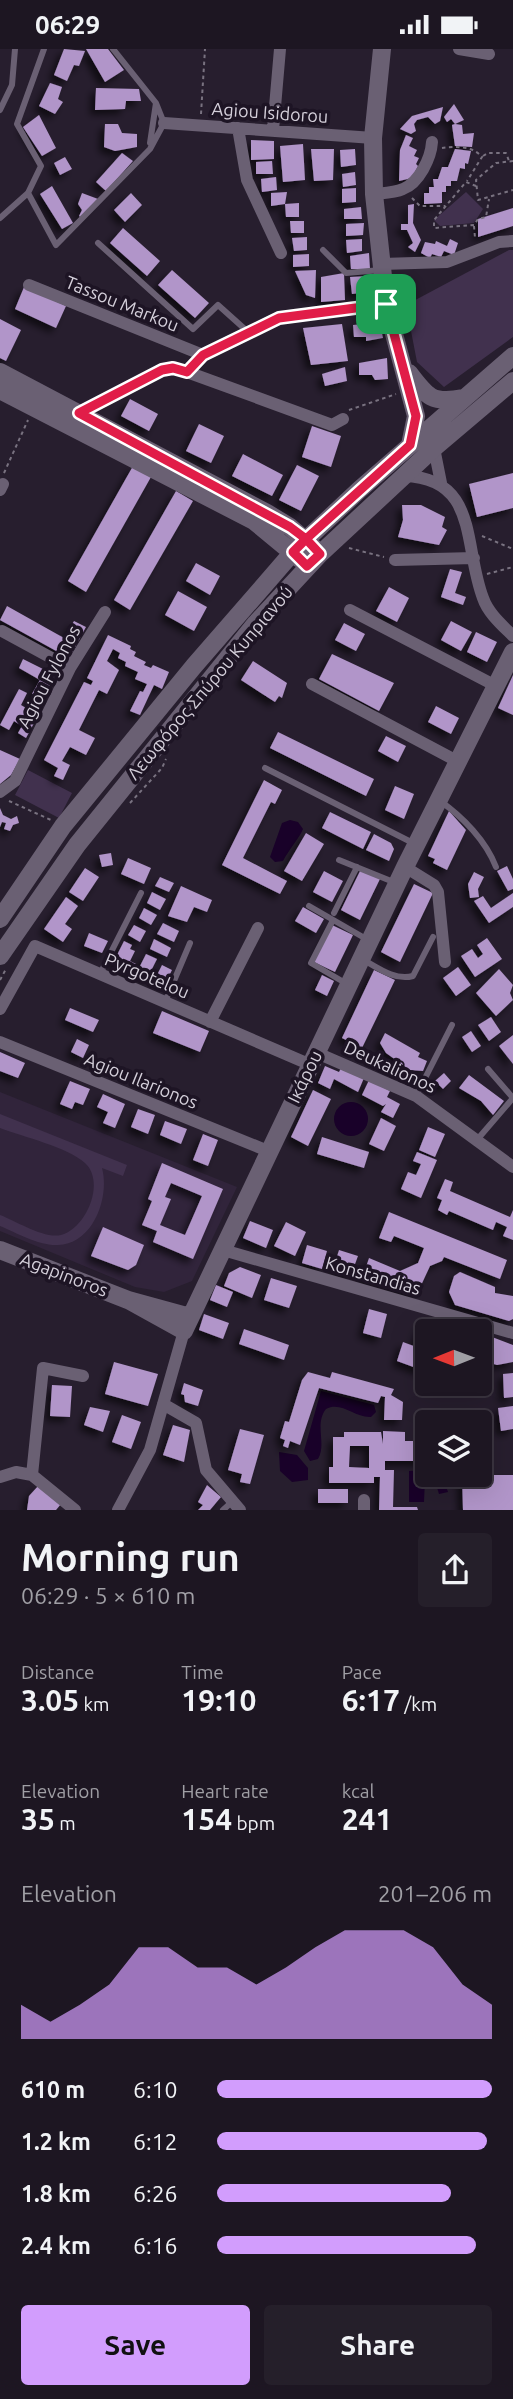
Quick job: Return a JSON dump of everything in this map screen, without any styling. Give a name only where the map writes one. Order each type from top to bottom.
[{"type":"main road","points":[[382,49],[373,138],[374,194],[386,304],[416,416],[410,445]]},
{"type":"main road","name":"Λεωφόρος Σπύρου Κυπριανού","points":[[0,919],[63,826],[194,666],[299,545],[513,356]]},
{"type":"main road","points":[[404,364],[426,395],[445,401],[464,397]]},
{"type":"main road","points":[[0,372],[267,513],[313,560]]},
{"type":"main road","name":"Λεωφόρος Σπύρου Κυπριανού","points":[[5,959],[44,890],[149,754],[313,560],[434,448],[513,381]]},
{"type":"main road","points":[[0,390],[299,545]]},
{"type":"main road","name":"Ικάρου","points":[[187,1324],[405,867],[513,652]]},
{"type":"main road","name":"Agapinoros","points":[[0,1250],[187,1324]]},
{"type":"main road","points":[[154,1305],[188,1297],[206,1282]]},
{"type":"main road","name":"Agapinoros","points":[[128,1300],[154,1305],[187,1324]]},
{"type":"street","points":[[273,130],[280,49]]},
{"type":"street","points":[[459,49],[489,54]]},
{"type":"street","name":"Agiou Isidorou","points":[[164,123],[373,138]]},
{"type":"street","points":[[239,128],[247,180],[281,253]]},
{"type":"street","points":[[374,194],[405,189],[429,159],[432,145]]},
{"type":"street","points":[[382,267],[447,262],[499,242],[513,240]]},
{"type":"street","name":"Tassou Markou","points":[[29,285],[203,355]]},
{"type":"street","points":[[343,419],[332,425],[187,372],[203,355],[247,331],[279,318],[386,304]]},
{"type":"street","points":[[434,448],[441,483]]},
{"type":"street","points":[[404,476],[426,477],[441,483],[451,493],[462,512],[484,603],[513,636]]},
{"type":"street","points":[[395,560],[474,558]]},
{"type":"street","points":[[350,610],[496,686]]},
{"type":"street","name":"Agiou Fylonos","points":[[1,792],[15,781],[70,668],[105,612]]},
{"type":"street","points":[[2,631],[70,668]]},
{"type":"street","points":[[312,684],[457,761]]},
{"type":"street","points":[[405,867],[434,885],[438,892],[445,962]]},
{"type":"street","points":[[210,1022],[258,928]]},
{"type":"street","name":"Pyrgotelou","points":[[0,1009],[35,946],[210,1022],[314,1059]]},
{"type":"street","name":"Agiou Ilarionos","points":[[0,1042],[268,1151]]},
{"type":"street","name":"Deukalionos","points":[[314,1059],[416,1097],[513,1167]]},
{"type":"street","name":"Konstandias","points":[[223,1250],[513,1333]]},
{"type":"street","name":"Ικάρου","points":[[118,1510],[146,1459],[187,1324]]},
{"type":"street","points":[[32,1475],[43,1368],[83,1376]]},
{"type":"street","points":[[163,1404],[196,1423],[206,1469],[236,1505]]},
{"type":"street","points":[[0,1477],[16,1472],[32,1475],[75,1510]]},
{"type":"lane","points":[[0,110],[12,85],[15,49]]},
{"type":"lane","points":[[0,218],[28,193],[41,166],[17,124],[44,49]]},
{"type":"lane","points":[[28,193],[56,245],[150,149],[164,123],[156,103],[113,49]]},
{"type":"lane","points":[[150,149],[156,103]]},
{"type":"lane","points":[[98,243],[193,329],[218,305],[247,331]]},
{"type":"lane","points":[[323,250],[346,273],[382,267]]},
{"type":"lane","points":[[265,768],[417,845]]},
{"type":"lane","points":[[439,800],[458,814],[491,854],[496,867]]},
{"type":"lane","points":[[339,860],[397,884]]},
{"type":"lane","points":[[349,985],[311,963],[357,867]]},
{"type":"lane","points":[[100,976],[141,893]]},
{"type":"lane","points":[[309,906],[333,916],[370,941]]},
{"type":"lane","points":[[362,959],[393,975],[409,978],[413,976],[433,937]]},
{"type":"lane","points":[[165,1002],[190,943]]},
{"type":"lane","points":[[416,1097],[452,1025]]},
{"type":"lane","points":[[476,1141],[513,1098],[488,1069]]},
{"type":"lane","points":[[223,1510],[236,1505]]},
{"type":"path","points":[[201,125],[205,49]]},
{"type":"path","points":[[432,145],[473,149],[482,157]]},
{"type":"path","points":[[489,199],[486,218],[478,219],[474,225],[434,228],[434,220],[466,182],[482,157],[488,153],[506,153],[511,161],[496,163],[475,180],[478,200],[513,190]]},
{"type":"path","points":[[466,182],[476,186]]},
{"type":"path","points":[[405,189],[420,206],[445,206]]},
{"type":"path","points":[[79,413],[162,370],[173,368],[187,372]]},
{"type":"path","points":[[343,419],[349,409],[401,393]]},
{"type":"path","points":[[1,487],[4,472],[34,407]]},
{"type":"path","points":[[468,534],[489,537],[513,549]]},
{"type":"path","points":[[342,546],[395,560]]},
{"type":"path","points":[[478,576],[513,567]]},
{"type":"path","points":[[127,806],[162,768],[166,758]]},
{"type":"path","points":[[1,792],[9,801],[63,826]]},
{"type":"path","points":[[0,979],[5,959]]},
{"type":"shaded area","points":[[466,192],[483,209],[474,223],[440,226],[434,220]]},
{"type":"shaded area","points":[[513,250],[513,337],[444,387],[417,362],[406,305]]},
{"type":"shaded area","points":[[28,770],[72,793],[59,818],[15,795]]},
{"type":"shaded area","points":[[290,820],[298,822],[303,829],[283,861],[275,862],[270,857],[282,823]]},
{"type":"shaded area","points":[[0,1092],[237,1187],[192,1281],[164,1292],[135,1287],[0,1231]]},
{"type":"shaded area","points":[[351,1102],[363,1107],[368,1119],[363,1131],[351,1136],[339,1131],[334,1119],[339,1107]]},
{"type":"shaded area","points":[[0,1114],[127,1165],[123,1176],[102,1168],[104,1180],[101,1205],[96,1217],[81,1237],[70,1243],[51,1245],[28,1239],[0,1226],[0,1215],[30,1229],[54,1236],[70,1231],[85,1215],[93,1193],[94,1181],[91,1171],[77,1157],[57,1147],[0,1128]]},
{"type":"shaded area","points":[[321,1391],[374,1405],[376,1412],[371,1417],[365,1417],[343,1408],[326,1409],[321,1421],[320,1453],[318,1459],[310,1461],[304,1451]]},
{"type":"shaded area","points":[[279,1452],[297,1455],[308,1468],[308,1480],[292,1482],[280,1471]]},
{"type":"shaded area","points":[[409,1471],[415,1471],[415,1487],[425,1487],[424,1502],[409,1502]]},
{"type":"shaded area","points":[[437,1487],[446,1487],[448,1492],[439,1494]]},
{"type":"building","points":[[64,49],[85,51],[79,66],[74,65],[67,81],[54,75]]},
{"type":"building","points":[[86,49],[108,49],[124,70],[105,82]]},
{"type":"building","points":[[50,83],[62,87],[58,99],[63,102],[55,114],[39,106]]},
{"type":"building","points":[[96,88],[139,89],[141,101],[126,101],[125,109],[95,110]]},
{"type":"building","points":[[454,104],[464,120],[455,124],[451,119],[447,122],[444,117]]},
{"type":"building","points":[[443,107],[440,121],[435,124],[428,117],[417,120],[414,124],[416,131],[411,134],[400,129],[412,116]]},
{"type":"building","points":[[39,115],[56,148],[42,156],[23,127]]},
{"type":"building","points":[[105,124],[118,124],[122,133],[137,134],[137,147],[115,151],[104,147]]},
{"type":"building","points":[[452,125],[462,125],[463,134],[474,133],[472,147],[455,146]]},
{"type":"building","points":[[406,135],[413,138],[409,146],[417,150],[414,156],[419,158],[416,164],[418,166],[412,178],[399,181],[400,150]]},
{"type":"building","points":[[251,140],[274,141],[274,159],[251,160]]},
{"type":"building","points":[[303,144],[305,180],[283,182],[280,146]]},
{"type":"building","points":[[311,149],[334,149],[333,180],[314,181]]},
{"type":"building","points":[[355,149],[356,165],[341,167],[340,150]]},
{"type":"building","points":[[455,149],[471,151],[468,164],[465,163],[465,169],[460,168],[457,181],[451,181],[451,186],[446,186],[446,192],[442,192],[442,203],[424,204],[424,193],[429,193],[429,187],[434,187],[433,179],[438,179],[442,167],[448,167]]},
{"type":"building","points":[[122,153],[133,161],[106,191],[96,182]]},
{"type":"building","points":[[65,157],[72,169],[60,175],[54,163]]},
{"type":"building","points":[[272,161],[273,174],[256,174],[256,162]]},
{"type":"building","points":[[355,172],[356,185],[343,187],[342,174]]},
{"type":"building","points":[[276,177],[277,190],[262,192],[261,179]]},
{"type":"building","points":[[52,186],[73,223],[62,229],[40,194]]},
{"type":"building","points":[[356,188],[356,202],[342,203],[342,189]]},
{"type":"building","points":[[287,192],[285,204],[271,206],[271,193]]},
{"type":"building","points":[[82,193],[98,199],[82,218],[79,216],[82,210],[78,204]]},
{"type":"building","points":[[131,193],[142,205],[125,222],[114,210]]},
{"type":"building","points":[[299,203],[299,217],[286,217],[285,204]]},
{"type":"building","points":[[414,204],[413,223],[421,240],[415,252],[408,247],[413,243],[407,230],[401,230],[401,224],[408,224],[408,205]]},
{"type":"building","points":[[361,207],[362,219],[344,219],[344,209]]},
{"type":"building","points":[[513,208],[513,226],[478,237],[478,219]]},
{"type":"building","points":[[290,221],[304,221],[304,233],[291,233]]},
{"type":"building","points":[[364,223],[363,235],[346,236],[346,224]]},
{"type":"building","points":[[123,228],[160,261],[147,276],[110,243]]},
{"type":"building","points":[[307,237],[307,250],[294,251],[292,238]]},
{"type":"building","points":[[362,239],[362,251],[347,253],[346,240]]},
{"type":"building","points":[[450,239],[458,243],[454,255],[444,251],[441,257],[432,254],[430,258],[421,253],[425,242],[435,244],[436,241],[447,246]]},
{"type":"building","points":[[369,253],[370,269],[351,269],[350,256]]},
{"type":"building","points":[[309,254],[309,266],[293,267],[293,255]]},
{"type":"building","points":[[172,270],[209,303],[195,318],[158,285]]},
{"type":"building","points":[[316,270],[315,298],[306,295],[295,271]]},
{"type":"building","points":[[344,273],[345,300],[321,302],[321,277]]},
{"type":"building","points":[[368,276],[369,292],[352,294],[350,277]]},
{"type":"building","points":[[24,287],[66,306],[56,328],[15,309]]},
{"type":"building","points":[[0,319],[21,330],[6,361],[0,358]]},
{"type":"building","points":[[380,322],[383,338],[366,341],[366,337],[354,337],[353,325]]},
{"type":"building","points":[[342,324],[348,361],[311,365],[303,328]]},
{"type":"building","points":[[387,358],[388,379],[375,380],[372,375],[359,375],[359,363]]},
{"type":"building","points":[[345,367],[347,381],[325,386],[322,374]]},
{"type":"building","points":[[130,399],[158,414],[149,431],[121,416]]},
{"type":"building","points":[[199,424],[224,436],[211,463],[186,451]]},
{"type":"building","points":[[312,426],[341,436],[331,467],[302,457]]},
{"type":"building","points":[[243,454],[283,475],[272,496],[232,476]]},
{"type":"building","points":[[297,465],[319,476],[301,511],[279,500]]},
{"type":"building","points":[[133,466],[151,477],[86,592],[68,581]]},
{"type":"building","points":[[513,473],[513,508],[477,517],[469,484]]},
{"type":"building","points":[[176,491],[193,501],[130,610],[114,600]]},
{"type":"building","points":[[402,505],[421,505],[445,517],[442,527],[447,530],[439,545],[398,537],[403,520]]},
{"type":"building","points":[[196,563],[220,576],[210,595],[186,581]]},
{"type":"building","points":[[450,569],[462,572],[455,593],[466,597],[463,605],[441,597]]},
{"type":"building","points":[[389,587],[409,598],[397,622],[376,611]]},
{"type":"building","points":[[178,591],[207,607],[194,631],[165,615]]},
{"type":"building","points":[[7,606],[64,638],[74,621],[86,627],[69,658],[0,620]]},
{"type":"building","points":[[451,621],[472,632],[461,651],[441,640]]},
{"type":"building","points":[[344,623],[365,634],[356,651],[335,640]]},
{"type":"building","points":[[476,632],[497,642],[487,662],[467,652]]},
{"type":"building","points":[[108,635],[131,646],[130,649],[136,652],[134,656],[146,662],[144,665],[151,668],[153,665],[169,672],[162,689],[154,685],[140,715],[130,711],[140,691],[143,692],[147,684],[135,679],[138,672],[125,666],[126,662],[118,658],[120,653],[113,649],[107,661],[119,670],[107,694],[99,690],[79,730],[95,738],[86,755],[70,747],[62,761],[70,765],[63,780],[54,776],[58,768],[44,760],[84,682],[91,685],[93,681],[87,678]]},
{"type":"building","points":[[332,654],[394,683],[379,711],[319,679]]},
{"type":"building","points":[[23,659],[49,672],[46,677],[52,681],[42,700],[32,694],[40,680],[19,668]]},
{"type":"building","points":[[253,661],[287,683],[282,698],[279,696],[275,702],[241,680]]},
{"type":"building","points":[[513,675],[513,715],[498,708]]},
{"type":"building","points":[[19,689],[27,693],[21,705],[31,711],[35,705],[42,708],[26,738],[18,733],[22,726],[14,721],[9,730],[0,725]]},
{"type":"building","points":[[436,706],[459,718],[451,734],[428,722]]},
{"type":"building","points":[[278,732],[374,779],[366,796],[270,748]]},
{"type":"building","points":[[386,736],[406,746],[398,762],[378,751]]},
{"type":"building","points":[[0,750],[20,759],[11,775],[0,784]]},
{"type":"building","points":[[264,780],[282,790],[275,804],[271,802],[243,858],[287,881],[280,894],[222,865]]},
{"type":"building","points":[[395,786],[414,794],[404,819],[385,810]]},
{"type":"building","points":[[0,808],[3,815],[11,819],[17,816],[19,823],[13,825],[10,831],[4,829],[6,823],[2,822],[0,827]]},
{"type":"building","points":[[449,811],[466,830],[447,870],[433,863],[435,859],[428,856]]},
{"type":"building","points":[[330,812],[371,832],[363,849],[322,828]]},
{"type":"building","points":[[306,833],[324,844],[302,881],[284,871]]},
{"type":"building","points":[[374,834],[391,843],[394,849],[389,861],[366,850]]},
{"type":"building","points":[[111,853],[113,865],[102,867],[99,855]]},
{"type":"building","points":[[128,858],[151,868],[144,884],[121,874]]},
{"type":"building","points":[[507,866],[513,879],[513,889],[508,891],[497,871]]},
{"type":"building","points":[[85,868],[99,877],[83,901],[69,892]]},
{"type":"building","points":[[361,869],[380,879],[360,920],[341,910]]},
{"type":"building","points":[[324,871],[343,881],[332,902],[313,892]]},
{"type":"building","points":[[474,872],[484,877],[478,889],[479,897],[470,898],[468,884]]},
{"type":"building","points":[[160,877],[174,883],[169,892],[155,886]]},
{"type":"building","points":[[414,884],[433,893],[400,962],[381,952]]},
{"type":"building","points":[[181,886],[212,900],[207,912],[194,907],[187,922],[168,916]]},
{"type":"building","points":[[152,892],[166,899],[160,910],[147,903]]},
{"type":"building","points":[[513,893],[513,907],[489,923],[474,901],[483,896],[491,908]]},
{"type":"building","points":[[66,897],[78,906],[65,924],[72,929],[63,942],[44,929]]},
{"type":"building","points":[[303,907],[324,919],[316,933],[295,921]]},
{"type":"building","points":[[144,908],[157,915],[151,925],[139,918]]},
{"type":"building","points":[[163,923],[179,931],[174,942],[157,934]]},
{"type":"building","points":[[134,925],[146,931],[140,942],[128,935]]},
{"type":"building","points":[[332,925],[353,935],[335,972],[314,962]]},
{"type":"building","points":[[89,933],[108,941],[102,953],[84,946]]},
{"type":"building","points":[[487,938],[502,959],[475,977],[461,956],[472,949],[478,958],[483,954],[477,945]]},
{"type":"building","points":[[154,939],[171,948],[167,957],[150,949]]},
{"type":"building","points":[[124,941],[132,945],[130,949],[135,951],[130,961],[136,964],[131,976],[125,973],[127,967],[113,963]]},
{"type":"building","points":[[146,954],[157,959],[148,977],[137,972]]},
{"type":"building","points":[[162,965],[172,970],[165,984],[155,979]]},
{"type":"building","points":[[458,967],[471,985],[456,996],[443,978]]},
{"type":"building","points":[[499,969],[513,985],[510,993],[513,1000],[496,1016],[476,993]]},
{"type":"building","points":[[374,970],[395,980],[362,1048],[342,1038]]},
{"type":"building","points":[[322,975],[334,981],[327,996],[315,990]]},
{"type":"building","points":[[70,1008],[99,1020],[93,1032],[65,1020]]},
{"type":"building","points":[[162,1011],[209,1031],[200,1052],[153,1033]]},
{"type":"building","points":[[491,1017],[501,1032],[489,1041],[478,1025]]},
{"type":"building","points":[[471,1031],[481,1046],[472,1052],[462,1037]]},
{"type":"building","points":[[385,1033],[420,1053],[418,1057],[427,1061],[423,1071],[410,1070],[386,1053],[380,1043]]},
{"type":"building","points":[[513,1035],[513,1064],[499,1046]]},
{"type":"building","points":[[77,1039],[89,1045],[83,1058],[71,1052]]},
{"type":"building","points":[[0,1052],[25,1063],[18,1078],[0,1071]]},
{"type":"building","points":[[325,1066],[339,1072],[341,1068],[364,1078],[358,1092],[334,1079],[330,1089],[318,1083]]},
{"type":"building","points":[[444,1073],[451,1081],[443,1089],[435,1081]]},
{"type":"building","points":[[469,1075],[504,1101],[493,1115],[481,1101],[459,1088]]},
{"type":"building","points":[[369,1080],[390,1091],[387,1097],[400,1104],[393,1118],[381,1112],[386,1104],[383,1106],[362,1095]]},
{"type":"building","points":[[70,1081],[90,1089],[83,1105],[75,1102],[72,1109],[60,1104]]},
{"type":"building","points":[[313,1090],[331,1099],[308,1146],[291,1137]]},
{"type":"building","points":[[103,1094],[125,1104],[115,1128],[103,1123],[108,1112],[97,1107]]},
{"type":"building","points":[[138,1109],[155,1115],[148,1134],[131,1127]]},
{"type":"building","points":[[381,1118],[396,1126],[384,1151],[369,1144]]},
{"type":"building","points":[[165,1121],[187,1129],[181,1144],[160,1135]]},
{"type":"building","points":[[428,1127],[445,1134],[435,1157],[419,1150]]},
{"type":"building","points":[[203,1134],[218,1140],[208,1166],[193,1160]]},
{"type":"building","points":[[322,1137],[369,1152],[364,1168],[317,1154]]},
{"type":"building","points":[[417,1152],[437,1160],[421,1198],[401,1189],[408,1172],[416,1175],[421,1164],[413,1161]]},
{"type":"building","points":[[162,1163],[223,1189],[193,1259],[153,1242],[157,1231],[142,1225],[152,1201],[148,1199]],"holes":[[[171,1183],[202,1196],[185,1235],[160,1225],[171,1199],[165,1197]]]},
{"type":"building","points":[[445,1179],[453,1182],[450,1191],[510,1217],[513,1210],[513,1240],[503,1236],[507,1227],[496,1222],[493,1230],[449,1211],[447,1215],[438,1210],[442,1200],[437,1198]]},
{"type":"building","points":[[389,1212],[507,1260],[500,1279],[444,1257],[442,1261],[430,1266],[418,1292],[412,1294],[387,1284],[362,1279],[369,1258],[400,1271],[418,1263],[424,1248],[394,1236],[391,1242],[379,1238]]},
{"type":"building","points":[[250,1221],[273,1230],[266,1248],[243,1238]]},
{"type":"building","points":[[286,1222],[306,1232],[295,1256],[274,1246]]},
{"type":"building","points":[[103,1227],[144,1245],[136,1265],[128,1270],[91,1256]]},
{"type":"building","points":[[307,1245],[327,1251],[322,1269],[302,1263]]},
{"type":"building","points":[[339,1250],[358,1256],[351,1275],[333,1269]]},
{"type":"building","points":[[240,1267],[261,1275],[252,1298],[224,1286],[229,1273]]},
{"type":"building","points":[[460,1272],[495,1287],[495,1293],[513,1296],[513,1319],[509,1321],[455,1305],[449,1292],[454,1276]]},
{"type":"building","points":[[271,1278],[297,1286],[289,1308],[264,1300]]},
{"type":"building","points":[[216,1285],[233,1292],[227,1307],[210,1300]]},
{"type":"building","points":[[369,1309],[387,1314],[381,1338],[363,1333]]},
{"type":"building","points":[[204,1314],[229,1323],[223,1339],[199,1330]]},
{"type":"building","points":[[244,1329],[289,1345],[284,1360],[239,1344]]},
{"type":"building","points":[[492,1337],[513,1345],[513,1362],[492,1363]]},
{"type":"building","points":[[403,1342],[415,1346],[415,1368],[397,1361]]},
{"type":"building","points":[[114,1362],[158,1374],[148,1406],[105,1394]]},
{"type":"building","points":[[308,1372],[330,1378],[332,1372],[394,1389],[391,1395],[403,1402],[402,1420],[384,1420],[385,1397],[381,1396],[378,1403],[319,1388],[300,1445],[290,1441],[288,1448],[283,1446],[285,1440],[280,1438],[285,1421],[289,1422],[302,1380]]},
{"type":"building","points":[[513,1373],[513,1397],[504,1398],[503,1374]]},
{"type":"building","points":[[184,1383],[203,1390],[198,1406],[185,1402],[184,1395],[181,1394]]},
{"type":"building","points":[[52,1385],[72,1386],[70,1417],[50,1416]]},
{"type":"building","points":[[513,1406],[513,1429],[501,1431],[498,1408]]},
{"type":"building","points":[[90,1407],[110,1411],[103,1432],[84,1425]]},
{"type":"building","points":[[122,1415],[141,1422],[131,1449],[112,1442]]},
{"type":"building","points":[[173,1425],[190,1430],[184,1462],[163,1455]]},
{"type":"building","points":[[240,1429],[264,1435],[250,1484],[240,1482],[242,1474],[228,1470]]},
{"type":"building","points":[[383,1431],[405,1432],[405,1441],[413,1441],[415,1445],[415,1461],[385,1461],[385,1470],[394,1470],[393,1507],[417,1507],[418,1510],[379,1510],[380,1477],[374,1477],[374,1483],[329,1483],[329,1467],[333,1467],[333,1437],[344,1437],[344,1432],[381,1432],[383,1444]],"holes":[[[350,1446],[369,1446],[369,1468],[349,1467]]]},
{"type":"building","points":[[492,1475],[513,1475],[513,1510],[463,1510],[462,1487],[492,1487]]},
{"type":"building","points":[[207,1485],[221,1497],[210,1510],[198,1510],[203,1505],[198,1502]]},
{"type":"building","points":[[38,1486],[61,1504],[56,1510],[27,1510],[29,1496]]},
{"type":"building","points":[[318,1489],[348,1489],[348,1503],[318,1503]]},
{"type":"route","points":[[386,304],[279,318],[243,333],[203,355],[187,372],[173,368],[162,370],[79,413],[290,527],[306,539],[293,552],[307,566],[320,554],[306,539],[410,445],[416,416],[386,304]]}]
